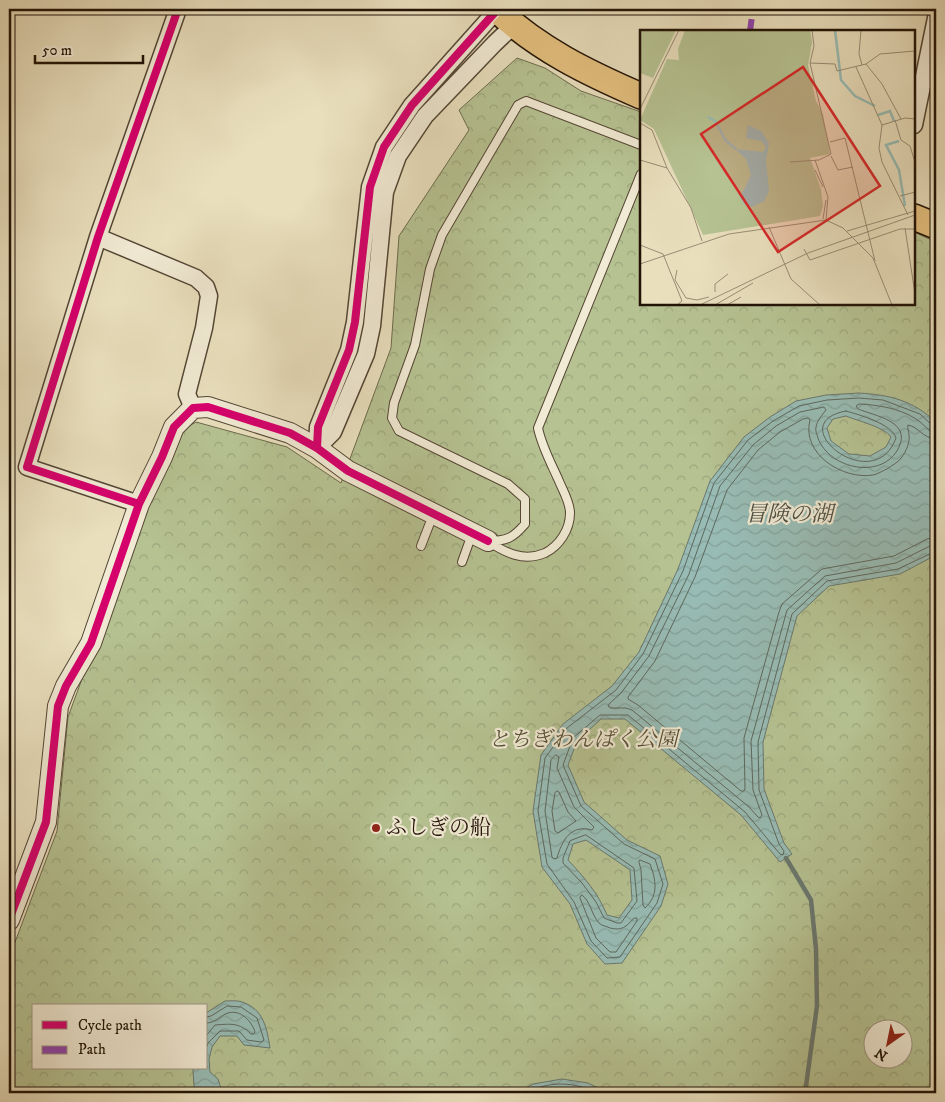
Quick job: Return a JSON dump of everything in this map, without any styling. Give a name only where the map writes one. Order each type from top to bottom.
[{"type":"main road","points":[[502,15],[539,44],[573,65],[640,96]]},
{"type":"main road","points":[[915,216],[936,226]]},
{"type":"street","points":[[138,504],[27,467],[98,236],[178,9]]},
{"type":"street","points":[[317,448],[333,432],[366,354],[372,326],[385,192],[398,156],[425,116],[495,43],[502,15]]},
{"type":"street","points":[[317,448],[318,427],[349,350],[355,322],[370,187],[384,147],[412,105],[502,15]]},
{"type":"street","points":[[915,120],[936,18]]},
{"type":"street","points":[[98,236],[196,278],[206,287],[209,296],[204,328],[187,394],[193,408]]},
{"type":"street","points":[[9,920],[46,822],[58,706],[66,686],[91,643],[138,504],[162,457],[174,427],[193,408],[208,407],[290,433],[317,448],[348,471],[481,537]]},
{"type":"lane","points":[[481,537],[502,541],[515,536],[525,524],[525,499],[508,484],[399,431],[392,418],[394,403],[415,345],[430,269],[442,235],[518,104],[526,101],[640,145]]},
{"type":"lane","points":[[481,537],[498,548],[520,557],[530,557],[552,550],[562,539],[568,527],[570,513],[567,500],[540,442],[538,428],[640,176]]},
{"type":"lane","points":[[421,546],[434,513]]},
{"type":"lane","points":[[462,562],[481,537]]},
{"type":"green space","name":"とちぎわんぱく公園","points":[[517,58],[545,68],[581,91],[640,112],[640,305],[915,305],[915,232],[936,242],[936,1093],[9,1093],[9,958],[57,831],[68,717],[140,521],[184,429],[196,422],[287,447],[341,483],[391,348],[399,236],[469,130],[459,110]]},
{"type":"water","name":"冒険の湖","points":[[859,393],[891,397],[918,408],[936,422],[936,555],[900,574],[829,586],[797,616],[763,742],[764,789],[784,843],[792,854],[780,862],[741,815],[625,719],[601,719],[577,741],[568,765],[584,802],[627,840],[660,856],[668,884],[661,906],[622,963],[605,964],[587,944],[570,904],[542,867],[533,811],[541,755],[563,724],[612,686],[639,652],[678,569],[710,481],[744,437],[770,417],[796,401],[826,395]],"holes":[[[846,416],[888,433],[891,437],[886,447],[870,456],[849,454],[831,441],[827,428],[833,419]],[[586,840],[630,870],[632,900],[619,918],[607,915],[590,886],[568,860],[573,844]]]},
{"type":"water","points":[[225,1001],[240,1001],[249,1005],[260,1015],[266,1027],[270,1048],[244,1045],[237,1036],[220,1036],[212,1047],[209,1059],[210,1072],[218,1079],[221,1093],[198,1093],[194,1086],[193,1070],[208,1070],[208,1012]]},
{"type":"water","points":[[562,1079],[588,1083],[608,1093],[518,1093],[533,1084]]},
{"type":"waterway","points":[[786,858],[811,900],[816,949],[817,1006],[805,1093]]},
{"type":"marked path","points":[[750,30],[753,9]]},
{"type":"cycle path","points":[[139,504],[27,467],[98,237],[178,9]]},
{"type":"cycle path","points":[[317,448],[318,427],[349,350],[355,322],[370,187],[384,147],[412,105],[497,10]]},
{"type":"cycle path","points":[[9,920],[46,822],[58,706],[66,686],[91,643],[139,504],[174,427],[193,408],[208,407],[290,433],[317,448],[348,471],[488,541]]},
{"type":"place","name":"ふしぎの船","points":[[376,828]]}]
